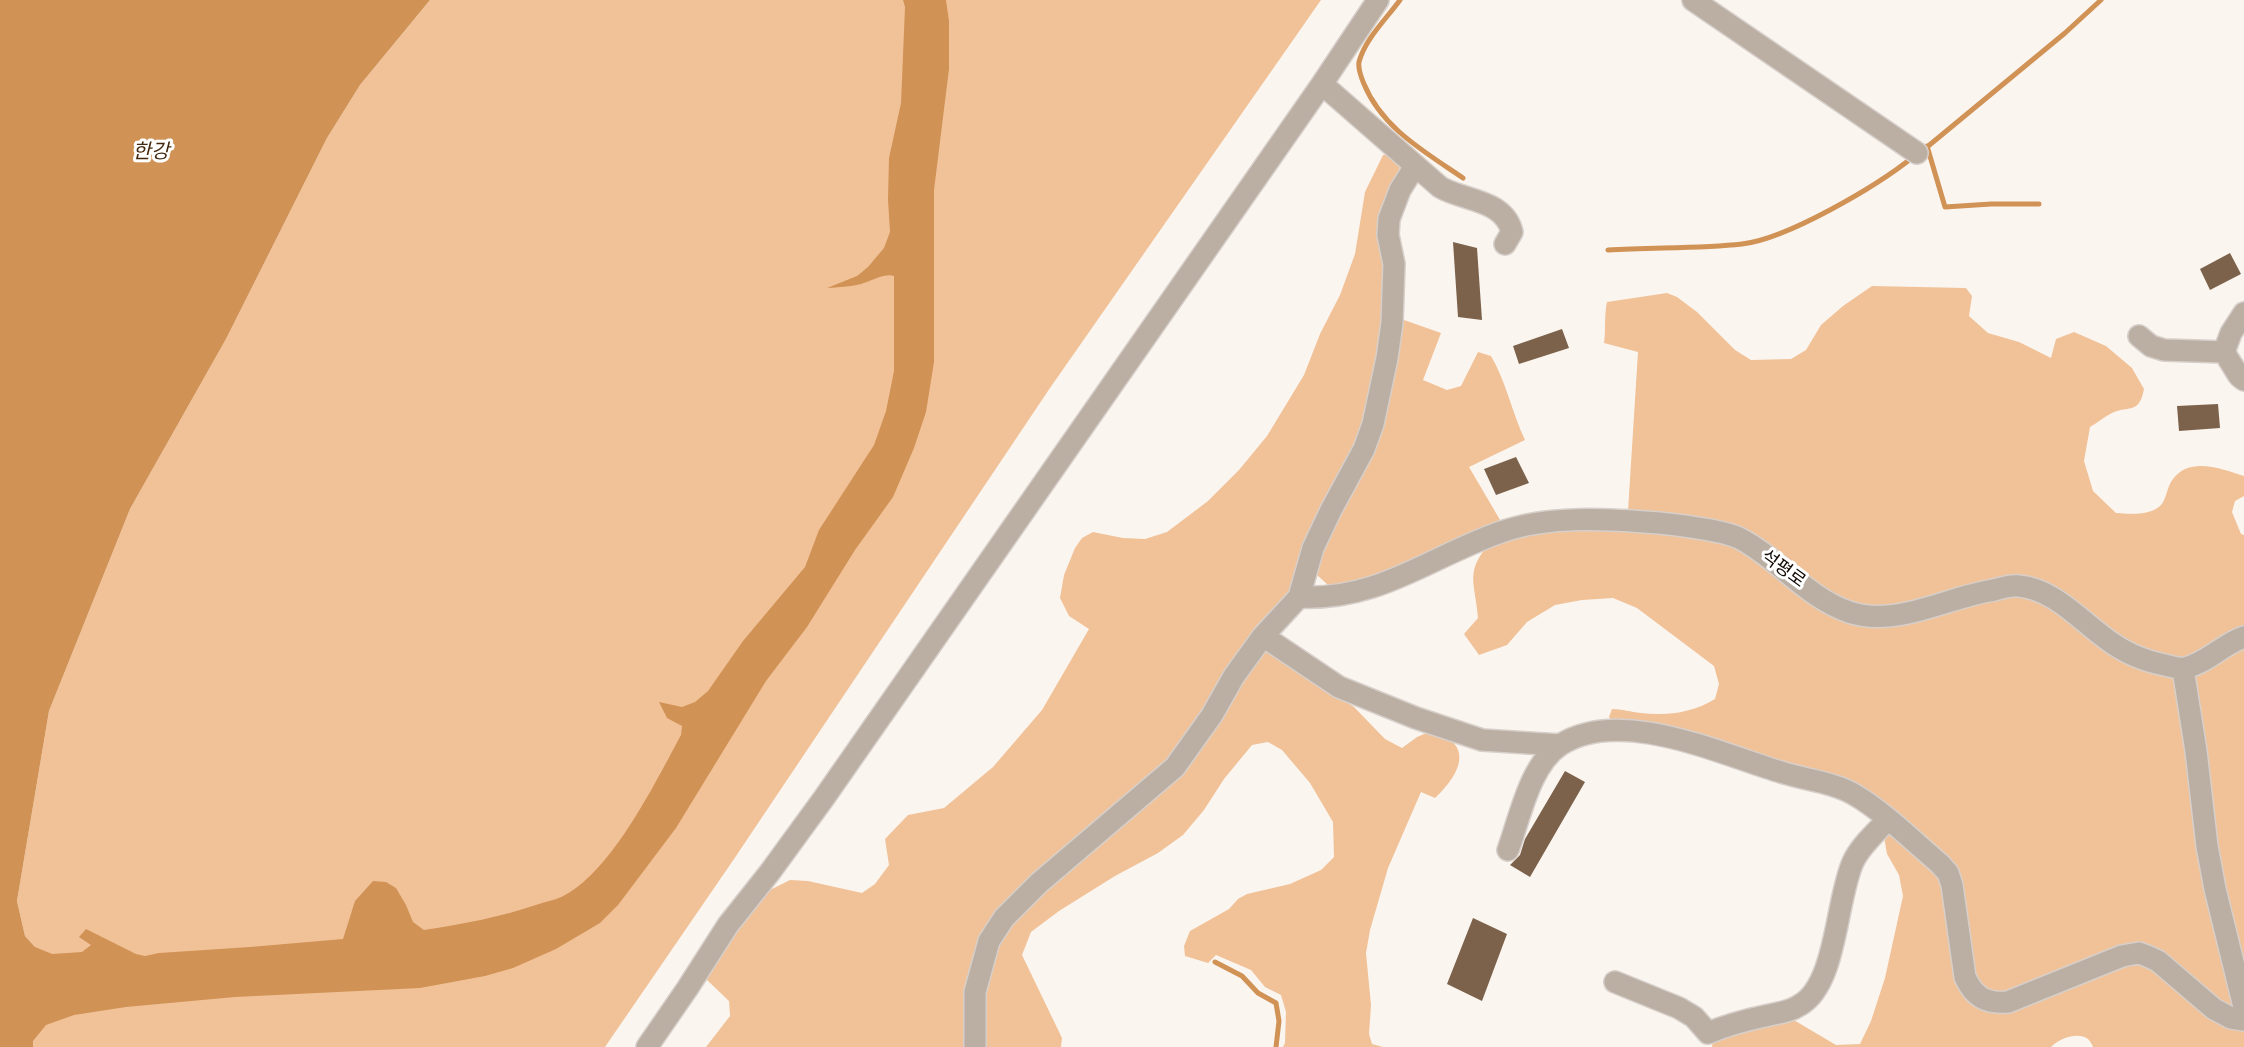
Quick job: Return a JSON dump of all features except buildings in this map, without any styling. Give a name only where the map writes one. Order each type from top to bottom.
[{"type":"street","points":[[647,1047],[728,925],[824,798],[1322,84],[1378,0]]},
{"type":"street","points":[[1693,0],[1917,153]]},
{"type":"street","points":[[1322,84],[1415,166],[1450,193],[1476,200],[1498,210],[1509,220],[1512,232],[1505,244]]},
{"type":"street","points":[[975,1047],[977,983],[989,941],[1004,918],[1039,882],[1175,767],[1263,636],[1299,597],[1313,548],[1364,449],[1373,424],[1392,323],[1394,264],[1388,235],[1389,219],[1400,190],[1415,166]]},
{"type":"street","points":[[2224,352],[2231,333],[2244,313]]},
{"type":"street","points":[[2139,336],[2151,346],[2164,350],[2224,352]]},
{"type":"street","points":[[2224,352],[2244,380]]},
{"type":"street","name":"석평로","points":[[1299,597],[1321,598],[1349,595],[1376,587],[1500,532],[1522,526],[1543,522],[1594,521],[1660,524],[1738,537],[1828,603],[1850,612],[1872,617],[1916,611],[1971,593],[2017,586],[2037,590],[2053,598],[2107,640],[2127,652],[2149,662],[2183,669]]},
{"type":"street","points":[[1263,636],[1339,687],[1416,718],[1482,740],[1560,745]]},
{"type":"street","points":[[2244,637],[2203,661],[2183,669],[2196,751],[2207,846],[2215,889],[2244,1007]]},
{"type":"street","points":[[1508,850],[1533,778],[1544,761],[1560,745],[1593,732],[1621,730],[1690,742],[1854,794],[1940,864],[1948,873],[1952,885],[1965,977],[1971,989],[1981,999],[1995,1003],[2008,1002],[2122,956],[2139,953],[2158,962],[2214,1009],[2230,1018],[2244,1020]]},
{"type":"street","points":[[1614,982],[1679,1008],[1694,1017],[1707,1040],[1725,1026],[1800,1006],[1811,997],[1821,980],[1853,860],[1887,820]]},
{"type":"shaded area","points":[[430,0],[1321,0],[1050,388],[605,1047],[33,1047],[35,947],[25,936],[17,901],[49,711],[130,509],[226,339],[327,138],[360,85]]},
{"type":"shaded area","points":[[1393,153],[1400,165],[1386,257],[1387,314],[1441,333],[1423,380],[1447,390],[1461,386],[1478,352],[1491,356],[1525,440],[1469,467],[1503,525],[1344,588],[1328,585],[1317,575],[1317,561],[1294,584],[1264,650],[1354,707],[1385,739],[1402,748],[1417,737],[1431,731],[1449,739],[1459,753],[1457,770],[1441,792],[1435,798],[1421,792],[1388,868],[1370,930],[1366,953],[1371,1005],[1369,1034],[1372,1044],[1383,1047],[1283,1047],[1286,1012],[1281,995],[1265,987],[1251,970],[1216,955],[1208,963],[1185,956],[1184,946],[1190,931],[1229,909],[1238,899],[1247,894],[1290,884],[1321,870],[1334,857],[1333,822],[1310,783],[1282,750],[1268,742],[1252,745],[1183,835],[1158,853],[1115,876],[1059,911],[1031,932],[1022,955],[1062,1038],[1061,1047],[706,1047],[730,1016],[729,1001],[706,979],[724,947],[762,894],[790,880],[808,881],[862,893],[875,884],[889,865],[885,839],[908,815],[944,808],[993,767],[1042,710],[1089,629],[1069,616],[1060,598],[1064,575],[1075,548],[1082,538],[1093,532],[1123,538],[1145,539],[1167,532],[1208,501],[1239,470],[1267,436],[1304,375],[1320,334],[1340,295],[1355,254],[1365,192],[1383,155]]},
{"type":"shaded area","points":[[1872,286],[1966,288],[1972,296],[1969,316],[1988,333],[2019,342],[2051,358],[2056,339],[2074,332],[2106,346],[2132,368],[2144,389],[2139,403],[2132,408],[2112,413],[2090,427],[2084,461],[2093,491],[2116,513],[2140,514],[2156,509],[2163,502],[2173,479],[2188,468],[2207,466],[2244,476],[2244,496],[2235,501],[2232,512],[2241,534],[2244,535],[2244,1047],[2093,1047],[2088,1039],[2074,1036],[2058,1041],[2051,1047],[1712,1047],[1713,1041],[1787,1016],[1836,1045],[1860,1044],[1871,1021],[1885,978],[1903,896],[1899,875],[1887,854],[1879,807],[1616,726],[1609,717],[1612,709],[1660,714],[1697,708],[1715,699],[1719,684],[1714,666],[1637,608],[1613,598],[1555,605],[1527,622],[1507,645],[1479,655],[1464,634],[1478,618],[1474,569],[1491,542],[1628,511],[1638,352],[1604,343],[1607,302],[1667,293],[1677,297],[1697,312],[1735,350],[1751,360],[1791,359],[1806,350],[1821,325]]},
{"type":"water","name":"한강","points":[[0,0],[430,0],[360,85],[327,138],[226,339],[130,509],[49,711],[17,901],[25,936],[35,947],[52,954],[82,952],[91,945],[79,937],[86,929],[136,954],[145,956],[343,939],[355,901],[373,881],[386,882],[396,888],[413,922],[424,930],[468,923],[559,898],[583,883],[600,866],[646,800],[681,735],[682,726],[667,718],[659,702],[682,707],[695,702],[708,691],[743,641],[805,567],[819,530],[874,445],[886,411],[894,371],[894,276],[882,276],[853,286],[827,288],[857,276],[868,267],[884,248],[890,232],[889,158],[901,103],[905,7],[903,0],[946,0],[949,21],[949,69],[934,190],[934,362],[926,412],[914,448],[893,497],[855,550],[807,627],[766,681],[676,828],[618,905],[600,923],[556,949],[513,968],[485,976],[420,988],[235,997],[126,1007],[74,1015],[46,1025],[33,1041],[33,1047],[0,1047]]},
{"type":"waterway","points":[[1400,0],[1366,45],[1359,62],[1359,70],[1372,100],[1393,126],[1406,138],[1463,178]]},
{"type":"waterway","points":[[1921,152],[2065,33],[2101,0]]},
{"type":"waterway","points":[[1927,146],[1945,207],[2039,204]]},
{"type":"waterway","points":[[1608,250],[1725,246],[1761,240],[1831,210],[1913,157]]},
{"type":"waterway","points":[[1215,962],[1242,976],[1258,993],[1276,1003],[1279,1021],[1276,1047]]}]
